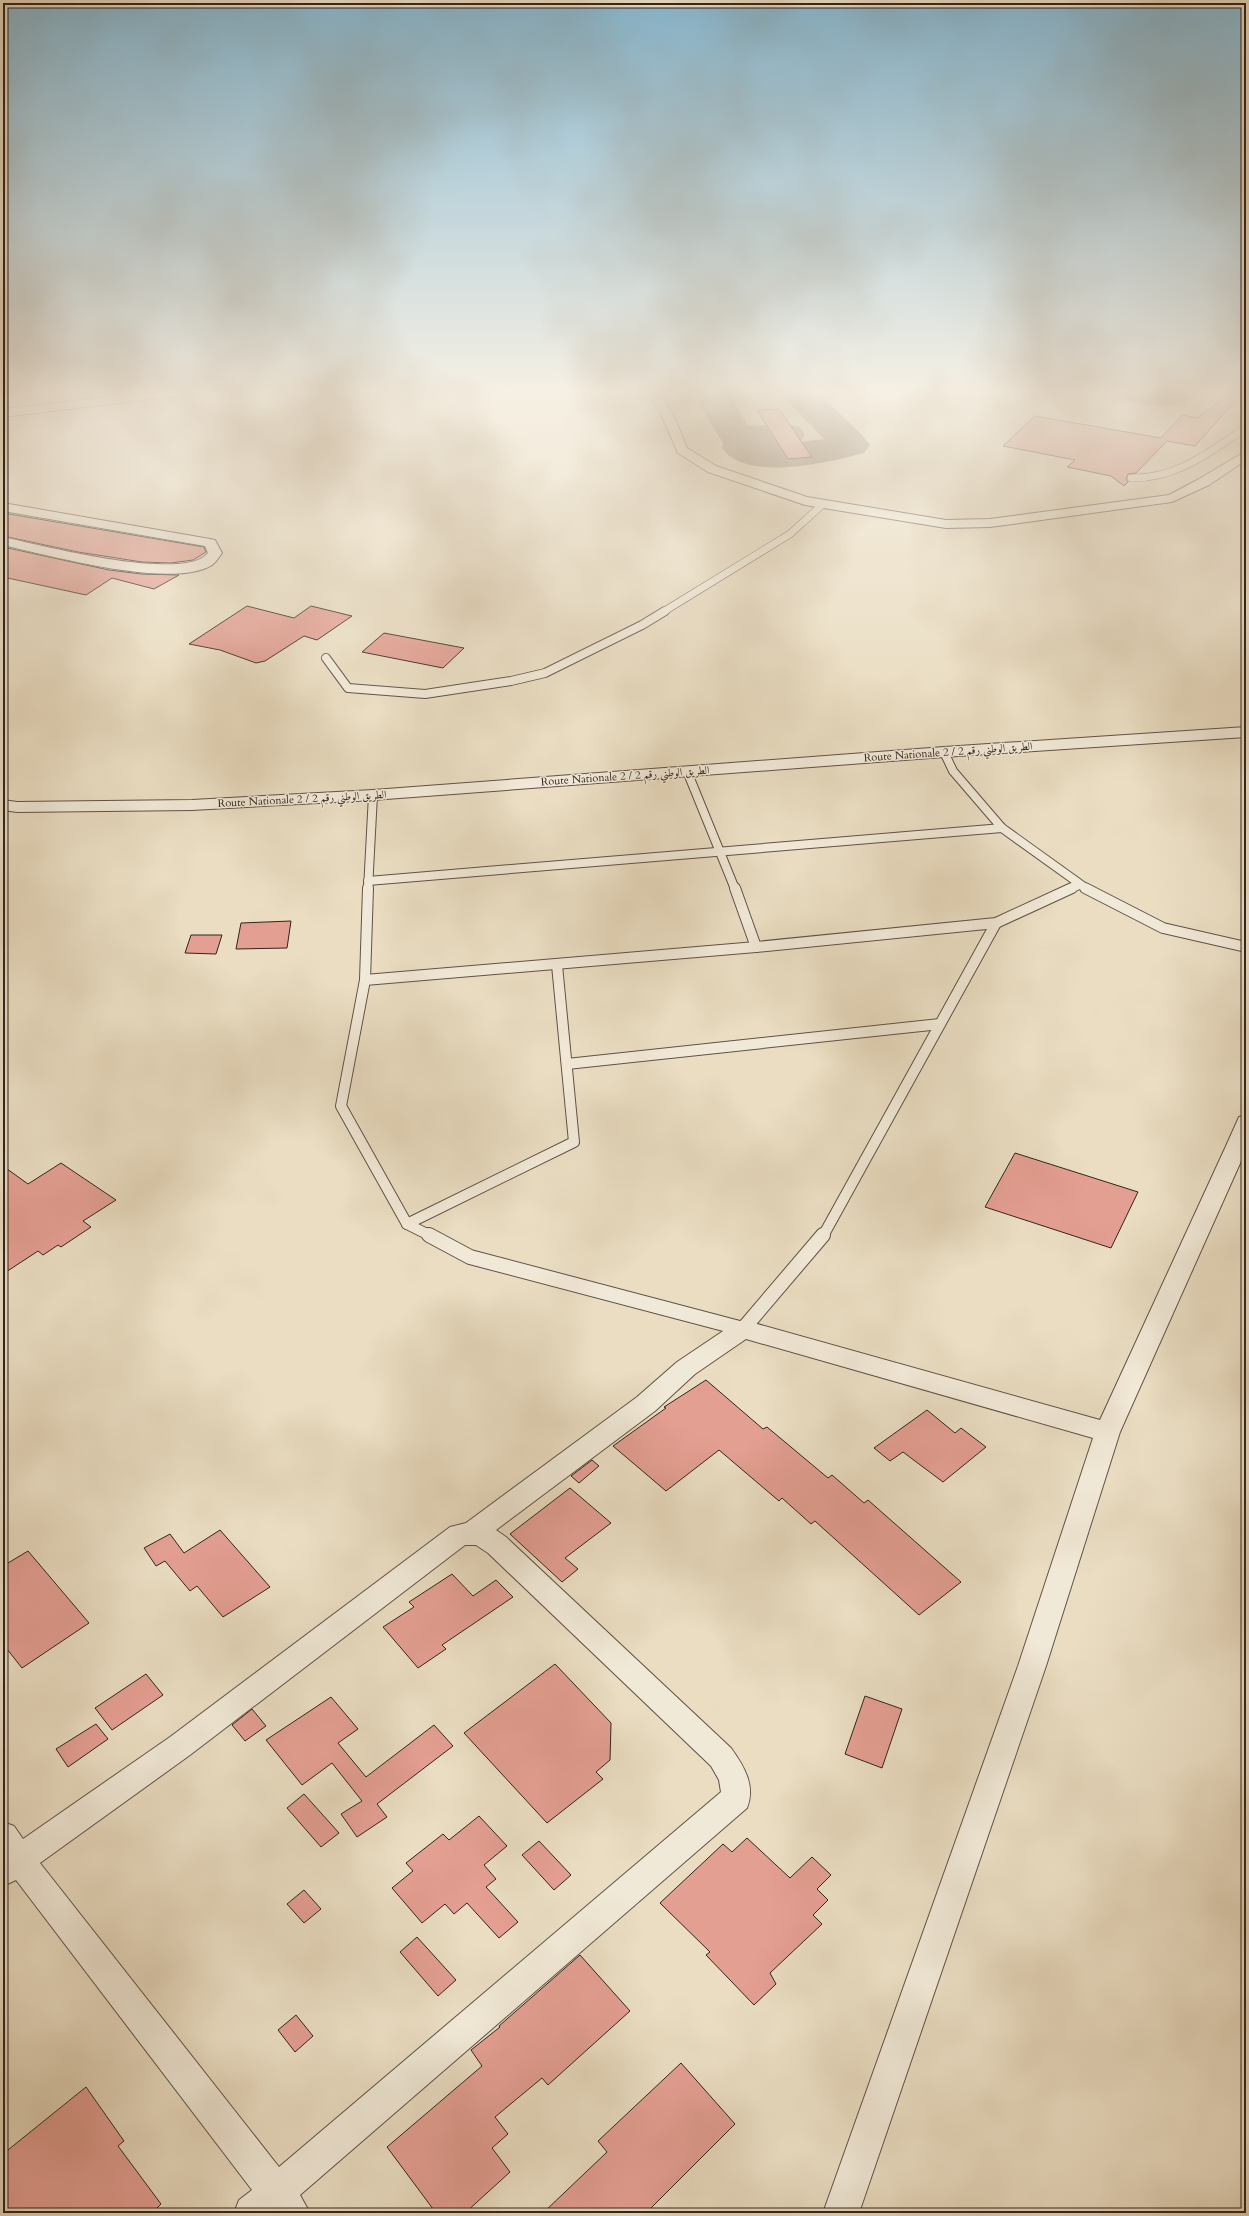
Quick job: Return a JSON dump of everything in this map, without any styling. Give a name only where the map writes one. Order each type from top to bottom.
[{"type":"street","points":[[784,493],[822,504],[946,524],[990,523],[1172,498],[1181,493]]},
{"type":"street","points":[[3,507],[210,543],[215,553],[206,563],[160,570],[131,567],[3,541]]},
{"type":"street","name":"Route Nationale 2 / الطريق الوطني رقم 2","points":[[8,808],[192,805],[373,795],[944,752],[1246,732]]},
{"type":"street","points":[[841,2213],[1032,1666],[1107,1432],[1237,1146],[1246,1122]]},
{"type":"street","points":[[473,1533],[646,1404],[686,1368],[743,1329],[1107,1432]]},
{"type":"street","points":[[252,2213],[284,2202],[736,1798],[734,1777],[721,1757],[497,1545],[484,1535],[473,1533],[459,1535],[180,1746],[8,1856],[284,2202]]},
{"type":"lane","points":[[326,658],[348,688],[426,694],[511,682],[545,673],[642,625],[790,534],[822,504]]},
{"type":"lane","points":[[944,752],[953,771],[1002,828],[1079,884],[1163,928],[1246,947]]},
{"type":"lane","points":[[687,771],[722,852],[756,948]]},
{"type":"lane","points":[[373,795],[368,881],[365,980],[341,1106],[407,1224],[470,1257],[743,1329],[822,1238],[996,923]]},
{"type":"lane","points":[[368,881],[1002,828]]},
{"type":"lane","points":[[365,980],[756,948],[996,923],[1079,884]]},
{"type":"lane","points":[[407,1224],[574,1142],[557,965]]},
{"type":"lane","points":[[567,1064],[940,1024]]},
{"type":"building","points":[[3,513],[204,547],[206,552],[193,560],[171,563],[142,562],[78,552],[3,536]]},
{"type":"building","points":[[3,547],[109,570],[141,574],[179,575],[154,589],[112,578],[86,595],[3,577]]},
{"type":"building","points":[[247,606],[294,618],[311,606],[352,616],[317,640],[304,636],[265,661],[256,663],[220,650],[189,644]]},
{"type":"building","points":[[384,633],[464,648],[443,668],[362,652]]},
{"type":"building","points":[[291,921],[287,948],[236,949],[241,923]]},
{"type":"building","points":[[191,935],[222,935],[216,954],[185,953]]},
{"type":"building","points":[[1015,1153],[1138,1192],[1111,1248],[985,1207]]},
{"type":"building","points":[[61,1163],[116,1200],[83,1221],[91,1227],[61,1247],[58,1245],[43,1255],[38,1251],[3,1274],[3,1166],[28,1184]]},
{"type":"building","points":[[706,1380],[763,1429],[767,1427],[828,1478],[832,1475],[864,1503],[868,1500],[961,1582],[919,1615],[815,1521],[811,1524],[782,1498],[779,1501],[719,1450],[666,1491],[613,1446],[666,1408],[664,1407]]},
{"type":"building","points":[[927,1410],[955,1433],[961,1428],[986,1447],[943,1482],[903,1452],[890,1461],[874,1448]]},
{"type":"building","points":[[592,1460],[599,1466],[579,1483],[571,1476]]},
{"type":"building","points":[[570,1488],[611,1523],[565,1558],[578,1569],[562,1582],[510,1534]]},
{"type":"building","points":[[220,1530],[270,1587],[223,1617],[197,1586],[190,1591],[165,1561],[156,1566],[144,1548],[170,1534],[184,1553]]},
{"type":"building","points":[[28,1551],[89,1623],[22,1668],[3,1644],[3,1566]]},
{"type":"building","points":[[452,1574],[473,1596],[496,1580],[513,1597],[442,1645],[446,1649],[418,1668],[383,1627],[414,1607],[409,1602]]},
{"type":"building","points":[[555,1664],[611,1723],[610,1760],[596,1772],[603,1779],[547,1823],[464,1733]]},
{"type":"building","points":[[146,1674],[163,1695],[112,1730],[95,1708]]},
{"type":"building","points":[[865,1696],[902,1709],[882,1768],[845,1754]]},
{"type":"building","points":[[331,1697],[358,1729],[338,1743],[366,1777],[434,1725],[453,1746],[377,1804],[387,1817],[357,1837],[341,1814],[362,1801],[332,1763],[302,1785],[266,1740]]},
{"type":"building","points":[[252,1709],[266,1726],[245,1741],[232,1725]]},
{"type":"building","points":[[96,1724],[108,1739],[68,1767],[56,1749]]},
{"type":"building","points":[[304,1794],[339,1833],[321,1847],[287,1808]]},
{"type":"building","points":[[479,1816],[507,1846],[484,1865],[496,1879],[486,1887],[518,1922],[499,1938],[467,1903],[454,1914],[445,1904],[422,1923],[392,1888],[413,1871],[406,1863],[443,1834],[449,1840]]},
{"type":"building","points":[[747,1838],[790,1878],[812,1857],[831,1875],[817,1889],[828,1900],[813,1915],[822,1924],[770,1973],[776,1984],[754,2005],[706,1955],[710,1952],[660,1903],[723,1844],[732,1852]]},
{"type":"building","points":[[539,1841],[571,1875],[554,1890],[522,1855]]},
{"type":"building","points":[[304,1890],[321,1909],[304,1923],[287,1904]]},
{"type":"building","points":[[417,1937],[456,1980],[438,1996],[400,1952]]},
{"type":"building","points":[[580,1955],[630,2011],[548,2085],[542,2078],[495,2117],[508,2134],[492,2148],[510,2172],[465,2213],[436,2213],[387,2147],[482,2066],[471,2050],[500,2027],[499,2026]]},
{"type":"building","points":[[296,2015],[313,2036],[295,2052],[278,2030]]},
{"type":"building","points":[[681,2063],[735,2124],[646,2213],[543,2213],[607,2152],[598,2141]]},
{"type":"building","points":[[86,2087],[124,2141],[118,2146],[161,2204],[152,2213],[3,2213],[3,2154]]}]
